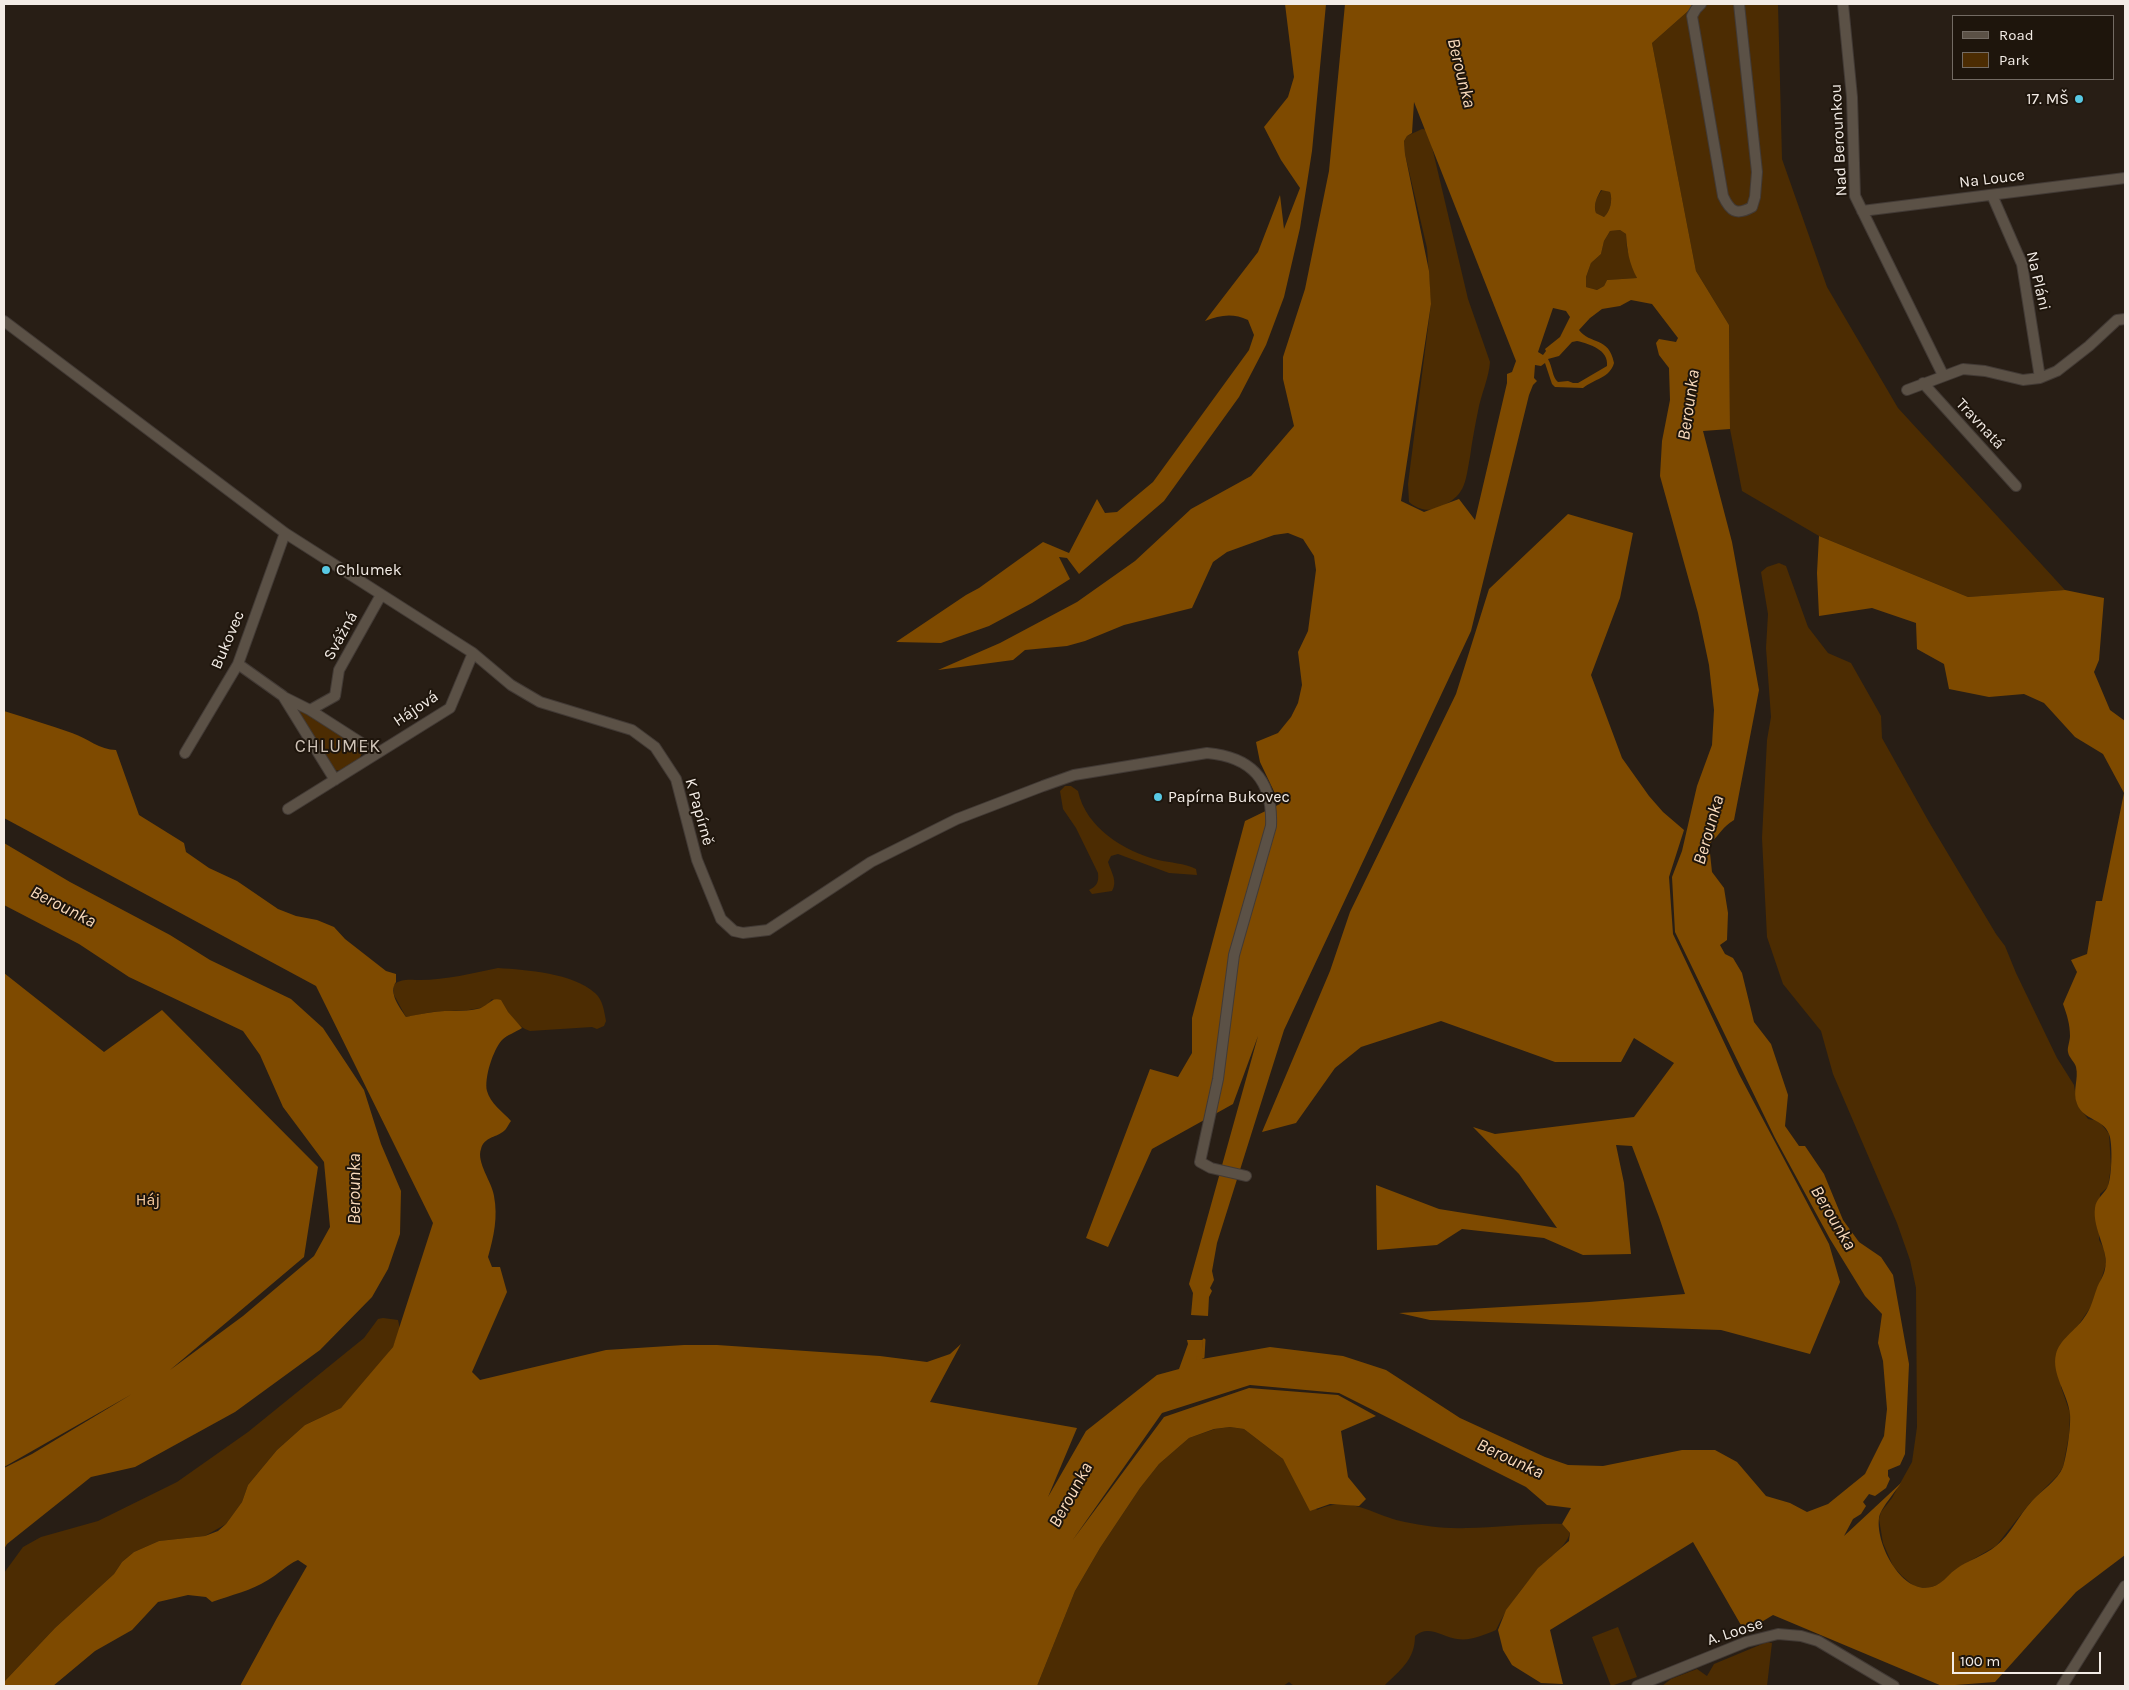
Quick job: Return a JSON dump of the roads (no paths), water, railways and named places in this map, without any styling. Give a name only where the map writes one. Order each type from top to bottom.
[{"type":"street","points":[[1701,4],[1692,16],[1723,196],[1728,207],[1736,211],[1744,211],[1752,207],[1755,197],[1757,172],[1739,4]]},
{"type":"street","name":"Nad Berounkou","points":[[1843,4],[1852,97],[1855,196],[1943,375]]},
{"type":"street","name":"Na Louce","points":[[1862,211],[2125,178]]},
{"type":"street","name":"Na Pláni","points":[[1992,195],[2022,264],[2040,378]]},
{"type":"street","points":[[1906,390],[1963,369],[1985,371],[2023,380],[2040,378],[2057,371],[2117,320],[2125,319]]},
{"type":"street","name":"K Papírně","points":[[4,321],[285,533],[472,654],[511,685],[540,702],[632,730],[654,747],[676,779],[697,860],[721,919],[727,926],[743,933],[768,930],[871,862],[957,819],[1074,775],[1207,753],[1230,757],[1247,766],[1264,784],[1269,793],[1271,817],[1266,847],[1234,956],[1228,986],[1218,1079],[1200,1162],[1211,1168],[1246,1176]]},
{"type":"street","name":"Travnatá","points":[[1923,383],[2016,486]]},
{"type":"street","name":"Bukovec","points":[[185,752],[238,664],[285,533]]},
{"type":"street","name":"Svážná","points":[[310,710],[334,696],[339,670],[381,595]]},
{"type":"street","name":"Hájová","points":[[288,809],[450,708],[472,654]]},
{"type":"street","points":[[238,664],[283,696],[310,710],[377,752]]},
{"type":"street","points":[[283,696],[335,780]]},
{"type":"street","points":[[2062,1686],[2124,1591]]},
{"type":"street","name":"A. Loose","points":[[1637,1686],[1653,1683],[1746,1642],[1778,1634],[1801,1636],[1818,1641],[1894,1686]]},
{"type":"waterway","points":[[1198,1358],[1203,1357],[1204,1340]]},
{"type":"place","name":"17. MŠ","points":[[2079,99]]},
{"type":"place","name":"Chlumek","points":[[326,570]]},
{"type":"place","name":"Papírna Bukovec","points":[[1158,797]]},
{"type":"district","name":"CHLUMEK","points":[[338,747]]},
{"type":"water label","name":"Berounka","points":[[1461,73]]},
{"type":"water label","name":"Berounka","points":[[1689,405]]},
{"type":"water label","name":"Berounka","points":[[1709,830]]},
{"type":"water label","name":"Berounka","points":[[63,907]]},
{"type":"water label","name":"Berounka","points":[[355,1189]]},
{"type":"water label","name":"Berounka","points":[[1833,1218]]},
{"type":"water label","name":"Berounka","points":[[1510,1459]]},
{"type":"water label","name":"Berounka","points":[[1071,1495]]},
{"type":"park label","name":"Háj","points":[[148,1200]]}]
